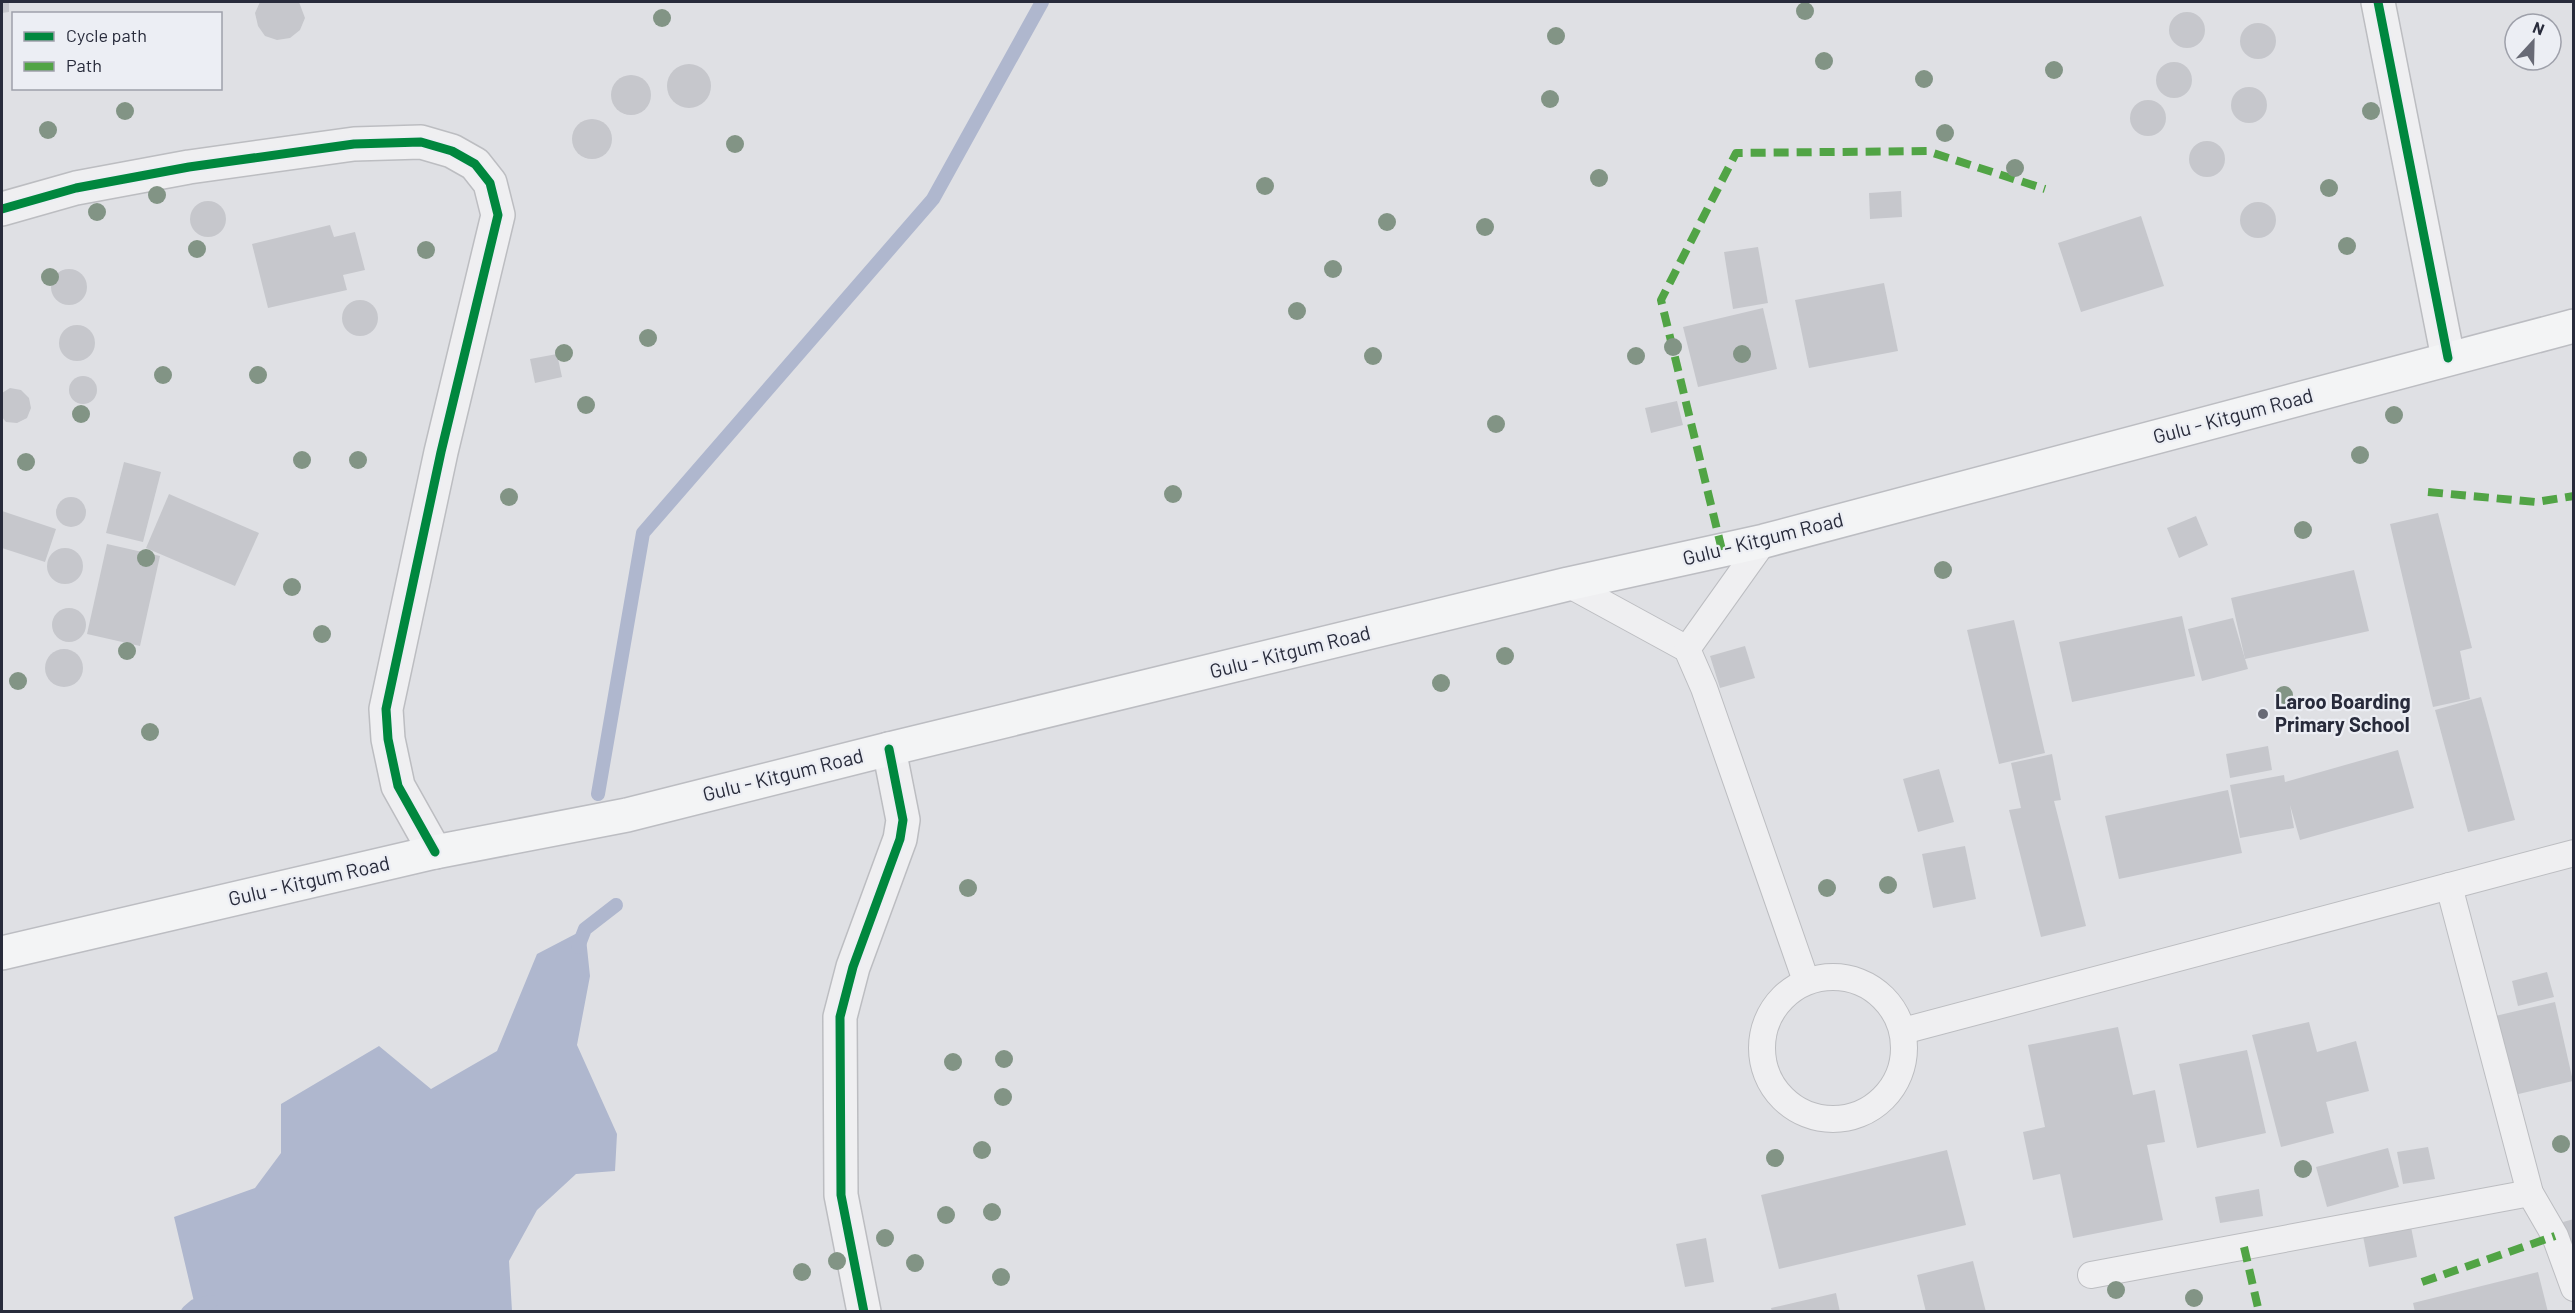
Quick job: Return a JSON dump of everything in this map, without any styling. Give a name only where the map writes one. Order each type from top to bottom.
[{"type":"main road","name":"Gulu - Kitgum Road","points":[[2,953],[435,852],[627,815],[1568,584],[1764,541],[2574,326]]},
{"type":"street","points":[[2378,2],[2448,358]]},
{"type":"street","points":[[2,209],[76,188],[189,166],[354,144],[420,142],[452,151],[475,164],[490,183],[498,215],[441,452],[386,709],[388,740],[398,786],[435,852]]},
{"type":"street","points":[[864,1311],[842,1195],[840,1017],[853,967],[900,839],[903,820],[889,749]]},
{"type":"lane","points":[[1687,649],[1764,541]]},
{"type":"lane","points":[[1568,584],[1687,649],[1704,688],[1806,981]]},
{"type":"lane","points":[[1903,1031],[2574,853]]},
{"type":"lane","points":[[2449,886],[2530,1193],[2555,1236],[2574,1288]]},
{"type":"lane","points":[[1825,977],[1846,978],[1866,984],[1882,995],[1896,1011],[1903,1031],[1905,1051],[1902,1071],[1892,1089],[1878,1104],[1861,1114],[1841,1119],[1821,1118],[1801,1112],[1784,1100],[1772,1084],[1763,1066],[1761,1045],[1765,1025],[1774,1007],[1788,992],[1806,981],[1825,977]]},
{"type":"lane","points":[[2091,1275],[2530,1193]]},
{"type":"water","points":[[585,929],[590,976],[577,1045],[617,1134],[615,1171],[576,1174],[537,1210],[509,1261],[512,1311],[207,1312],[195,1306],[174,1217],[255,1188],[281,1153],[281,1104],[379,1046],[431,1089],[497,1051],[537,954]]},
{"type":"building","points":[[2,2],[9,2],[9,12],[2,13]]},
{"type":"building","points":[[260,2],[299,2],[305,18],[300,30],[290,38],[277,40],[265,36],[258,26],[255,13]]},
{"type":"building","points":[[2187,12],[2200,17],[2205,30],[2200,43],[2187,48],[2174,43],[2169,30],[2174,17]]},
{"type":"building","points":[[2258,23],[2271,28],[2276,41],[2271,54],[2258,59],[2245,54],[2240,41],[2245,28]]},
{"type":"building","points":[[2174,62],[2187,67],[2192,80],[2187,93],[2174,98],[2161,93],[2156,80],[2161,67]]},
{"type":"building","points":[[689,64],[705,70],[711,86],[705,102],[689,108],[673,102],[667,86],[673,70]]},
{"type":"building","points":[[631,75],[645,81],[651,95],[645,109],[631,115],[617,109],[611,95],[617,81]]},
{"type":"building","points":[[2249,87],[2262,92],[2267,105],[2262,118],[2249,123],[2236,118],[2231,105],[2236,92]]},
{"type":"building","points":[[2148,100],[2161,105],[2166,118],[2161,131],[2148,136],[2135,131],[2130,118],[2135,105]]},
{"type":"building","points":[[592,119],[606,125],[612,139],[606,153],[592,159],[578,153],[572,139],[578,125]]},
{"type":"building","points":[[2207,141],[2220,146],[2225,159],[2220,172],[2207,177],[2194,172],[2189,159],[2194,146]]},
{"type":"building","points":[[1901,191],[1902,217],[1870,219],[1869,193]]},
{"type":"building","points":[[208,201],[221,206],[226,219],[221,232],[208,237],[195,232],[190,219],[195,206]]},
{"type":"building","points":[[2258,202],[2271,207],[2276,220],[2271,233],[2258,238],[2245,233],[2240,220],[2245,207]]},
{"type":"building","points":[[2141,216],[2164,286],[2081,312],[2058,243]]},
{"type":"building","points":[[330,225],[334,237],[355,232],[365,270],[343,275],[347,290],[268,308],[252,244]]},
{"type":"building","points":[[1758,247],[1768,303],[1733,309],[1724,252]]},
{"type":"building","points":[[69,269],[82,274],[87,287],[82,300],[69,305],[56,300],[51,287],[56,274]]},
{"type":"building","points":[[1884,283],[1898,351],[1809,368],[1795,300]]},
{"type":"building","points":[[360,300],[373,305],[378,318],[373,331],[360,336],[347,331],[342,318],[347,305]]},
{"type":"building","points":[[1763,308],[1777,369],[1698,387],[1683,327]]},
{"type":"building","points":[[77,325],[90,330],[95,343],[90,356],[77,361],[64,356],[59,343],[64,330]]},
{"type":"building","points":[[557,354],[562,377],[535,383],[530,359]]},
{"type":"building","points":[[83,376],[93,380],[97,390],[93,400],[83,404],[73,400],[69,390],[73,380]]},
{"type":"building","points":[[10,388],[21,390],[29,398],[31,408],[27,418],[17,423],[6,422],[2,417],[2,393]]},
{"type":"building","points":[[1677,401],[1683,425],[1651,433],[1645,408]]},
{"type":"building","points":[[124,462],[161,472],[143,542],[106,533]]},
{"type":"building","points":[[169,494],[259,533],[235,586],[146,548]]},
{"type":"building","points":[[71,497],[82,501],[86,512],[82,523],[71,527],[60,523],[56,512],[60,501]]},
{"type":"building","points":[[2,511],[56,529],[45,562],[2,548]]},
{"type":"building","points":[[2438,513],[2472,648],[2460,651],[2470,699],[2433,707],[2390,524]]},
{"type":"building","points":[[2196,516],[2208,545],[2179,558],[2167,528]]},
{"type":"building","points":[[107,544],[160,556],[140,646],[87,634]]},
{"type":"building","points":[[65,548],[78,553],[83,566],[78,579],[65,584],[52,579],[47,566],[52,553]]},
{"type":"building","points":[[2354,570],[2369,631],[2245,659],[2231,598]]},
{"type":"building","points":[[69,608],[81,613],[86,625],[81,637],[69,642],[57,637],[52,625],[57,613]]},
{"type":"building","points":[[2182,616],[2195,676],[2072,702],[2059,642]]},
{"type":"building","points":[[2233,618],[2248,669],[2202,681],[2188,629]]},
{"type":"building","points":[[2014,620],[2045,753],[1999,764],[1967,630]]},
{"type":"building","points":[[1745,646],[1755,678],[1720,688],[1710,656]]},
{"type":"building","points":[[64,649],[77,655],[83,668],[77,681],[64,687],[51,681],[45,668],[51,655]]},
{"type":"building","points":[[2481,697],[2515,820],[2468,832],[2435,710]]},
{"type":"building","points":[[2268,746],[2272,770],[2230,778],[2226,754]]},
{"type":"building","points":[[2398,750],[2414,808],[2300,840],[2290,805],[2294,828],[2240,838],[2230,785],[2284,775],[2285,782]]},
{"type":"building","points":[[2052,754],[2061,800],[2054,801],[2086,926],[2041,937],[2009,810],[2021,808],[2011,763]]},
{"type":"building","points":[[1939,769],[1954,822],[1918,832],[1903,779]]},
{"type":"building","points":[[2228,790],[2242,853],[2119,879],[2105,816]]},
{"type":"building","points":[[1965,846],[1976,899],[1933,908],[1922,854]]},
{"type":"building","points":[[2547,972],[2554,997],[2518,1006],[2512,981]]},
{"type":"building","points":[[2555,1002],[2573,1081],[2510,1096],[2491,1017]]},
{"type":"building","points":[[2309,1022],[2317,1052],[2356,1041],[2369,1091],[2326,1102],[2334,1133],[2281,1147],[2252,1035]]},
{"type":"building","points":[[2118,1027],[2133,1095],[2155,1090],[2165,1142],[2147,1145],[2163,1220],[2073,1238],[2060,1174],[2033,1180],[2023,1132],[2045,1127],[2028,1045]]},
{"type":"building","points":[[2247,1050],[2266,1133],[2197,1148],[2179,1064]]},
{"type":"building","points":[[2428,1147],[2435,1179],[2403,1184],[2397,1152]]},
{"type":"building","points":[[2388,1148],[2399,1187],[2327,1207],[2316,1167]]},
{"type":"building","points":[[1947,1150],[1966,1225],[1779,1269],[1761,1195]]},
{"type":"building","points":[[2259,1189],[2263,1216],[2220,1223],[2215,1197]]},
{"type":"building","points":[[2574,1219],[2574,1262],[2573,1262],[2563,1222]]},
{"type":"building","points":[[2411,1227],[2417,1257],[2369,1267],[2363,1236]]},
{"type":"building","points":[[1706,1238],[1714,1282],[1685,1287],[1676,1244]]},
{"type":"building","points":[[1973,1261],[1986,1312],[1926,1312],[1917,1275]]},
{"type":"building","points":[[2538,1272],[2548,1312],[2415,1312],[2413,1303]]},
{"type":"building","points":[[1836,1293],[1840,1312],[1772,1312],[1771,1308]]},
{"type":"waterway","points":[[598,794],[643,533],[933,199],[1042,2]]},
{"type":"waterway","points":[[578,947],[585,929],[616,905]]},
{"type":"waterway","points":[[188,1312],[195,1306],[211,1302]]},
{"type":"marked path","points":[[1722,550],[1661,300],[1736,153],[1927,151],[2045,189]]},
{"type":"marked path","points":[[2428,492],[2536,502],[2574,496]]},
{"type":"marked path","points":[[2422,1282],[2555,1236]]},
{"type":"marked path","points":[[2244,1247],[2259,1312]]},
{"type":"cycle path","points":[[2378,2],[2448,358]]},
{"type":"cycle path","points":[[2,209],[76,188],[189,167],[354,144],[421,142],[452,151],[475,164],[490,183],[498,215],[441,452],[386,709],[388,739],[398,786],[435,852]]},
{"type":"cycle path","points":[[864,1312],[841,1195],[840,1017],[853,967],[900,839],[903,820],[889,749]]},
{"type":"place","name":"Laroo Boarding Primary School","points":[[2263,714]]}]
